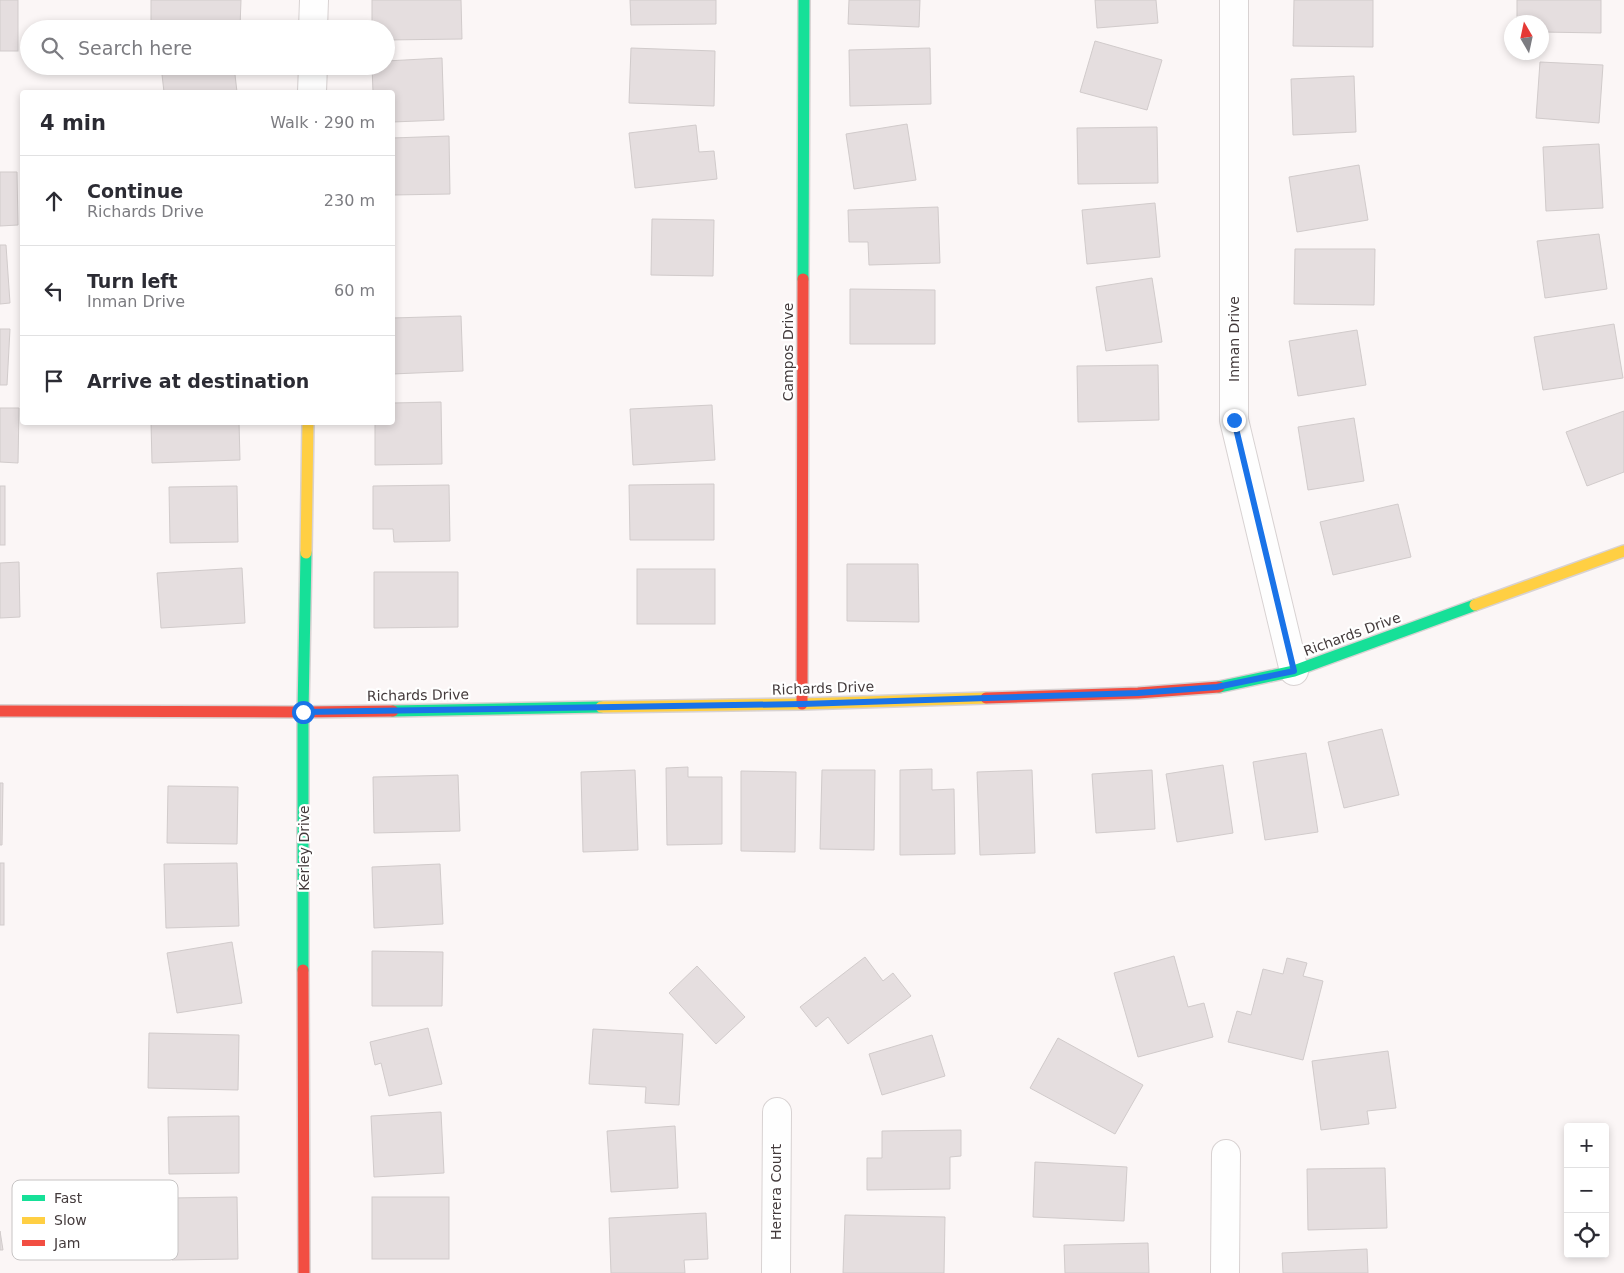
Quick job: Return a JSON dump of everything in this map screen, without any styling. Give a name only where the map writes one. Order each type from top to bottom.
[{"type":"street","points":[[313,20],[314,0]]},
{"type":"street","name":"Campos Drive","points":[[802,704],[804,0]]},
{"type":"street","name":"Inman Drive","points":[[1234,0],[1234,420],[1294,671]]},
{"type":"street","points":[[312,90],[313,75]]},
{"type":"street","name":"Kerley Drive","points":[[304,1273],[303,712],[308,425]]},
{"type":"street","name":"Richards Drive","points":[[0,712],[303,712],[802,704],[1138,693],[1217,687],[1294,671],[1624,551]]},
{"type":"street","name":"Herrera Court","points":[[776,1273],[777,1112]]},
{"type":"street","points":[[1225,1273],[1226,1154]]},
{"type":"building","points":[[0,0],[18,0],[18,51],[0,51]]},
{"type":"building","points":[[151,0],[241,0],[240,20],[151,20]]},
{"type":"building","points":[[372,0],[461,0],[462,39],[395,40],[395,20],[372,20]]},
{"type":"building","points":[[630,0],[716,0],[716,24],[631,25]]},
{"type":"building","points":[[849,0],[920,0],[919,27],[848,24]]},
{"type":"building","points":[[1095,0],[1156,0],[1158,23],[1097,28]]},
{"type":"building","points":[[1294,0],[1373,0],[1373,47],[1293,46]]},
{"type":"building","points":[[1517,0],[1601,0],[1601,33],[1549,32],[1549,15],[1517,15]]},
{"type":"building","points":[[1095,41],[1162,60],[1147,110],[1080,92]]},
{"type":"building","points":[[631,48],[715,51],[714,106],[629,103]]},
{"type":"building","points":[[930,48],[931,104],[850,106],[849,50]]},
{"type":"building","points":[[442,58],[444,120],[395,122],[395,90],[373,90],[372,75],[395,75],[395,61]]},
{"type":"building","points":[[1540,62],[1603,65],[1599,123],[1536,118]]},
{"type":"building","points":[[162,75],[235,75],[237,90],[164,90]]},
{"type":"building","points":[[1354,76],[1356,132],[1293,135],[1291,79]]},
{"type":"building","points":[[907,124],[916,180],[854,189],[846,134]]},
{"type":"building","points":[[696,125],[699,152],[714,151],[717,179],[635,188],[629,133]]},
{"type":"building","points":[[1157,127],[1158,183],[1078,184],[1077,128]]},
{"type":"building","points":[[449,136],[450,194],[395,195],[395,138]]},
{"type":"building","points":[[1599,144],[1603,208],[1546,211],[1543,147]]},
{"type":"building","points":[[1359,165],[1368,220],[1297,232],[1289,177]]},
{"type":"building","points":[[0,172],[17,172],[18,225],[0,226]]},
{"type":"building","points":[[1155,203],[1160,257],[1087,264],[1082,210]]},
{"type":"building","points":[[938,207],[940,263],[869,265],[868,242],[849,242],[848,210]]},
{"type":"building","points":[[652,219],[714,220],[713,276],[651,275]]},
{"type":"building","points":[[1599,234],[1607,289],[1545,298],[1537,241]]},
{"type":"building","points":[[0,245],[6,245],[10,303],[0,304]]},
{"type":"building","points":[[1295,249],[1375,249],[1374,305],[1294,304]]},
{"type":"building","points":[[1152,278],[1162,342],[1106,351],[1096,287]]},
{"type":"building","points":[[850,289],[935,290],[935,344],[850,344]]},
{"type":"building","points":[[461,316],[463,371],[395,374],[395,318]]},
{"type":"building","points":[[1614,324],[1623,378],[1543,390],[1534,337]]},
{"type":"building","points":[[0,329],[10,329],[7,385],[0,385]]},
{"type":"building","points":[[1357,330],[1366,385],[1298,396],[1289,341]]},
{"type":"building","points":[[1158,365],[1159,420],[1078,422],[1077,366]]},
{"type":"building","points":[[441,402],[442,464],[375,465],[375,425],[395,425],[395,403]]},
{"type":"building","points":[[712,405],[715,460],[633,465],[630,409]]},
{"type":"building","points":[[0,408],[19,408],[18,463],[0,462]]},
{"type":"building","points":[[1624,411],[1624,472],[1587,486],[1566,432]]},
{"type":"building","points":[[1354,418],[1364,481],[1308,490],[1298,427]]},
{"type":"building","points":[[151,425],[239,425],[240,460],[152,463]]},
{"type":"building","points":[[714,484],[714,540],[630,540],[629,485]]},
{"type":"building","points":[[449,485],[450,541],[394,542],[393,529],[373,529],[373,486]]},
{"type":"building","points":[[0,486],[5,486],[5,545],[0,545]]},
{"type":"building","points":[[237,486],[238,542],[170,543],[169,487]]},
{"type":"building","points":[[1398,504],[1411,557],[1333,575],[1320,522]]},
{"type":"building","points":[[19,562],[20,617],[0,618],[0,563]]},
{"type":"building","points":[[847,564],[918,564],[919,622],[847,621]]},
{"type":"building","points":[[242,568],[245,623],[161,628],[157,573]]},
{"type":"building","points":[[637,569],[715,569],[715,624],[637,624]]},
{"type":"building","points":[[374,572],[458,572],[458,627],[374,628]]},
{"type":"building","points":[[1382,729],[1399,795],[1344,808],[1328,742]]},
{"type":"building","points":[[1306,753],[1318,832],[1265,840],[1253,762]]},
{"type":"building","points":[[1223,765],[1233,833],[1177,842],[1166,774]]},
{"type":"building","points":[[688,767],[688,777],[722,777],[722,844],[667,845],[666,768]]},
{"type":"building","points":[[932,769],[932,790],[954,789],[955,854],[900,855],[900,770]]},
{"type":"building","points":[[635,770],[638,850],[583,852],[581,772]]},
{"type":"building","points":[[822,770],[875,770],[874,850],[820,849]]},
{"type":"building","points":[[1032,770],[1035,853],[980,855],[977,772]]},
{"type":"building","points":[[1152,770],[1155,829],[1096,833],[1092,774]]},
{"type":"building","points":[[741,771],[796,772],[795,852],[741,851]]},
{"type":"building","points":[[458,775],[460,831],[374,833],[373,777]]},
{"type":"building","points":[[0,783],[3,783],[2,845],[0,845]]},
{"type":"building","points":[[168,786],[238,787],[237,844],[167,843]]},
{"type":"building","points":[[0,863],[4,863],[4,925],[0,925]]},
{"type":"building","points":[[237,863],[239,926],[166,928],[164,864]]},
{"type":"building","points":[[440,864],[443,924],[374,928],[372,867]]},
{"type":"building","points":[[232,942],[242,1003],[177,1013],[167,953]]},
{"type":"building","points":[[372,951],[443,952],[442,1006],[372,1006]]},
{"type":"building","points":[[1174,956],[1188,1007],[1204,1003],[1213,1037],[1138,1057],[1114,973]]},
{"type":"building","points":[[865,957],[883,981],[893,973],[911,996],[848,1044],[828,1017],[816,1027],[800,1007]]},
{"type":"building","points":[[1287,958],[1307,963],[1303,976],[1323,981],[1303,1060],[1228,1042],[1237,1011],[1251,1015],[1263,969],[1283,974]]},
{"type":"building","points":[[697,966],[745,1017],[716,1044],[669,993]]},
{"type":"building","points":[[428,1028],[442,1084],[389,1096],[381,1063],[375,1065],[370,1042]]},
{"type":"building","points":[[593,1029],[683,1034],[679,1105],[645,1103],[646,1087],[589,1084]]},
{"type":"building","points":[[149,1033],[239,1035],[238,1090],[148,1088]]},
{"type":"building","points":[[932,1035],[945,1076],[882,1095],[869,1054]]},
{"type":"building","points":[[1058,1038],[1143,1085],[1115,1134],[1030,1088]]},
{"type":"building","points":[[1388,1051],[1396,1108],[1367,1111],[1369,1124],[1321,1130],[1312,1061]]},
{"type":"building","points":[[441,1112],[444,1173],[374,1177],[371,1116]]},
{"type":"building","points":[[239,1116],[239,1173],[169,1174],[168,1117]]},
{"type":"building","points":[[675,1126],[678,1188],[611,1192],[607,1131]]},
{"type":"building","points":[[961,1130],[961,1156],[950,1157],[950,1189],[867,1190],[867,1158],[882,1158],[882,1131]]},
{"type":"building","points":[[1035,1162],[1127,1167],[1124,1221],[1033,1217]]},
{"type":"building","points":[[1385,1168],[1387,1228],[1308,1230],[1307,1169]]},
{"type":"building","points":[[237,1197],[238,1259],[178,1260],[178,1198]]},
{"type":"building","points":[[372,1197],[449,1197],[449,1259],[372,1259]]},
{"type":"building","points":[[706,1213],[708,1259],[684,1260],[685,1273],[611,1273],[609,1218]]},
{"type":"building","points":[[845,1215],[945,1217],[944,1273],[843,1273]]},
{"type":"building","points":[[0,1231],[3,1250],[0,1250]]},
{"type":"building","points":[[1148,1243],[1149,1273],[1065,1273],[1064,1245]]},
{"type":"building","points":[[1367,1249],[1368,1273],[1283,1273],[1282,1253]]},
{"type":"traffic: fast","points":[[803,279],[804,0]]},
{"type":"traffic: fast","points":[[303,970],[303,712],[306,553]]},
{"type":"traffic: fast","points":[[1219,687],[1294,671],[1475,605]]},
{"type":"traffic: fast","points":[[393,711],[601,707]]},
{"type":"traffic: slow","points":[[306,553],[308,425]]},
{"type":"traffic: slow","points":[[1475,605],[1624,551]]},
{"type":"traffic: slow","points":[[601,707],[802,704],[986,698]]},
{"type":"traffic: jam","points":[[802,704],[803,279]]},
{"type":"traffic: jam","points":[[986,698],[1138,693],[1219,687]]},
{"type":"traffic: jam","points":[[0,711],[393,711]]},
{"type":"traffic: jam","points":[[303,970],[304,1273]]},
{"type":"route","points":[[303,712],[802,704],[1138,693],[1217,687],[1294,671],[1234,420]]}]
